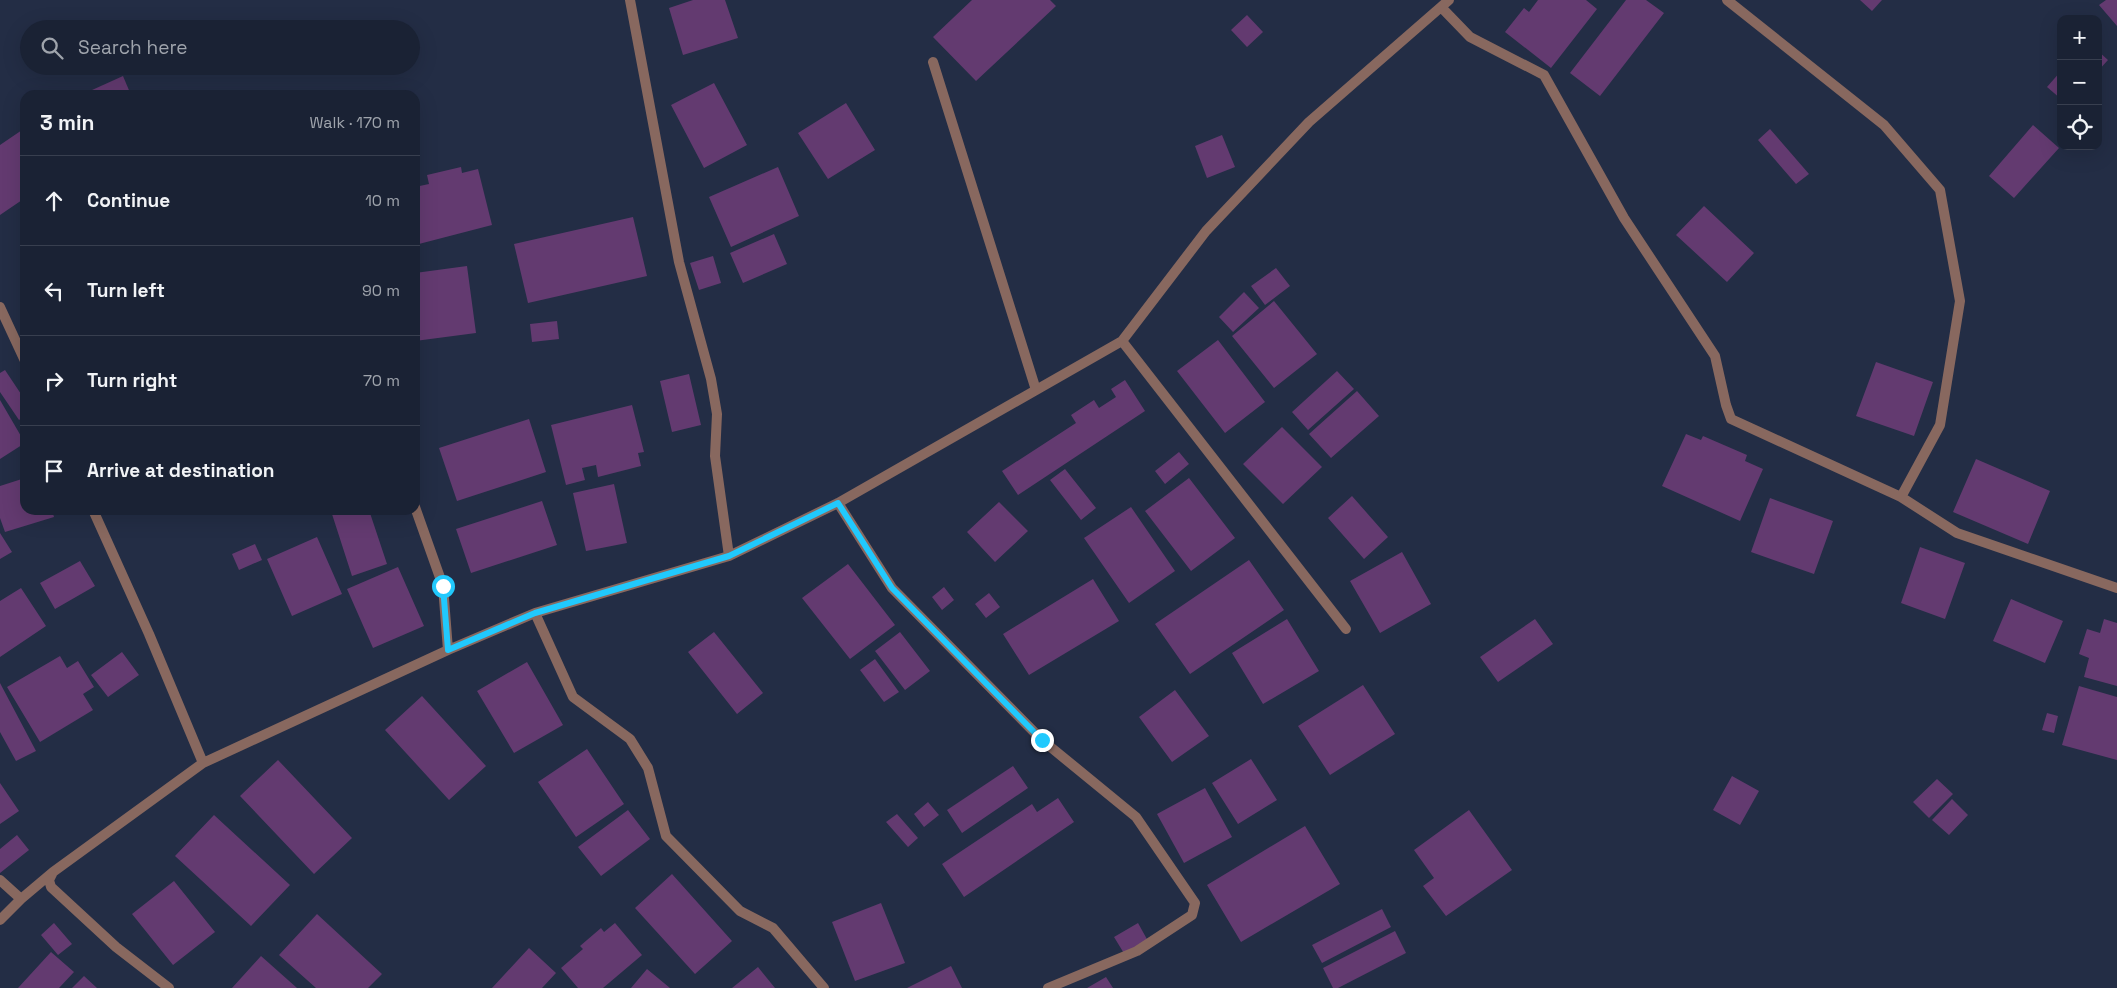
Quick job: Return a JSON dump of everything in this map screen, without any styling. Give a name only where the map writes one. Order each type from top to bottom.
[{"type":"street","points":[[630,0],[679,262],[711,379],[718,414],[715,456],[729,556]]},
{"type":"street","points":[[1727,0],[1884,125],[1940,190],[1960,301],[1940,426],[1901,497]]},
{"type":"street","points":[[0,920],[53,872],[203,762],[448,650],[535,613],[729,556],[838,503],[1122,341],[1206,231],[1309,122],[1445,3],[1470,37],[1544,74],[1624,218],[1714,356],[1731,418],[1901,497],[1958,533],[2117,588]]},
{"type":"street","points":[[933,62],[1036,390]]},
{"type":"street","points":[[0,307],[20,350]]},
{"type":"street","points":[[1122,341],[1346,629]]},
{"type":"street","points":[[838,503],[892,588],[1042,740],[1136,817],[1195,903],[1192,915],[1137,950],[1048,988]]},
{"type":"street","points":[[95,515],[149,634],[203,762]]},
{"type":"street","points":[[418,515],[443,586],[448,650]]},
{"type":"street","points":[[535,613],[573,697],[630,739],[648,768],[666,836],[740,911],[773,928],[824,988]]},
{"type":"street","points":[[53,872],[49,880],[51,887],[116,947],[169,988]]},
{"type":"street","points":[[0,880],[21,899]]},
{"type":"building","points":[[693,0],[725,0],[738,38],[683,55],[669,8]]},
{"type":"building","points":[[972,0],[1050,0],[1056,6],[976,81],[933,37]]},
{"type":"building","points":[[1538,0],[1586,0],[1597,9],[1551,68],[1505,32],[1524,8],[1529,12]]},
{"type":"building","points":[[1626,0],[1646,0],[1664,13],[1600,96],[1570,73]]},
{"type":"building","points":[[1860,0],[1882,0],[1872,11]]},
{"type":"building","points":[[2106,0],[2117,0],[2117,26],[2099,5]]},
{"type":"building","points":[[1247,15],[1263,32],[1247,47],[1231,30]]},
{"type":"building","points":[[2102,55],[2108,60],[2102,67]]},
{"type":"building","points":[[123,76],[129,90],[92,90]]},
{"type":"building","points":[[2057,76],[2057,96],[2047,87]]},
{"type":"building","points":[[714,83],[747,145],[704,168],[671,105]]},
{"type":"building","points":[[846,103],[875,150],[828,179],[798,133]]},
{"type":"building","points":[[2033,125],[2057,146],[2057,150],[2014,198],[1989,176]]},
{"type":"building","points":[[1770,129],[1809,174],[1796,184],[1758,140]]},
{"type":"building","points":[[20,131],[20,201],[0,215],[0,145]]},
{"type":"building","points":[[1222,135],[1235,167],[1207,178],[1195,146]]},
{"type":"building","points":[[461,167],[462,173],[478,169],[492,225],[420,244],[420,186],[429,184],[427,175]]},
{"type":"building","points":[[778,167],[799,216],[731,247],[709,197]]},
{"type":"building","points":[[1704,206],[1754,253],[1727,282],[1676,235]]},
{"type":"building","points":[[633,217],[647,276],[528,303],[514,244]]},
{"type":"building","points":[[774,234],[787,264],[743,283],[730,253]]},
{"type":"building","points":[[713,256],[721,283],[699,290],[690,263]]},
{"type":"building","points":[[467,266],[476,333],[420,340],[420,272]]},
{"type":"building","points":[[1276,268],[1290,286],[1265,305],[1251,286]]},
{"type":"building","points":[[1244,292],[1259,308],[1233,332],[1219,317]]},
{"type":"building","points":[[1274,301],[1317,354],[1274,388],[1232,336]]},
{"type":"building","points":[[557,321],[559,339],[532,342],[530,324]]},
{"type":"building","points":[[1218,340],[1265,402],[1225,433],[1177,371]]},
{"type":"building","points":[[1876,362],[1933,382],[1914,436],[1856,416]]},
{"type":"building","points":[[5,370],[20,392],[19,420],[0,392],[0,373]]},
{"type":"building","points":[[1337,371],[1354,389],[1308,430],[1292,412]]},
{"type":"building","points":[[689,374],[701,425],[672,432],[660,381]]},
{"type":"building","points":[[1125,380],[1145,411],[1018,495],[1002,471],[1076,423],[1071,415],[1094,400],[1099,408],[1116,397],[1111,389]]},
{"type":"building","points":[[1357,391],[1379,416],[1331,458],[1309,434]]},
{"type":"building","points":[[0,400],[20,434],[20,446],[0,459]]},
{"type":"building","points":[[632,405],[644,452],[638,453],[641,466],[598,477],[596,465],[582,468],[585,480],[566,485],[551,425]]},
{"type":"building","points":[[529,419],[546,472],[457,501],[439,448]]},
{"type":"building","points":[[1282,427],[1322,467],[1283,504],[1243,464]]},
{"type":"building","points":[[1686,434],[1701,440],[1703,436],[1747,455],[1745,461],[1763,469],[1740,521],[1662,486]]},
{"type":"building","points":[[1179,452],[1189,464],[1165,484],[1155,471]]},
{"type":"building","points":[[1976,459],[2050,491],[2028,544],[1953,512]]},
{"type":"building","points":[[1065,469],[1096,508],[1081,520],[1050,480]]},
{"type":"building","points":[[1189,478],[1235,538],[1191,571],[1145,511]]},
{"type":"building","points":[[20,480],[20,515],[53,515],[54,517],[5,532],[0,518],[0,486]]},
{"type":"building","points":[[614,484],[627,543],[586,551],[573,493]]},
{"type":"building","points":[[1352,496],[1388,537],[1364,559],[1328,518]]},
{"type":"building","points":[[1770,498],[1833,521],[1814,574],[1751,552]]},
{"type":"building","points":[[542,501],[557,545],[471,573],[456,529]]},
{"type":"building","points":[[999,502],[1028,531],[995,562],[967,532]]},
{"type":"building","points":[[1131,507],[1175,571],[1129,603],[1084,538]]},
{"type":"building","points":[[332,515],[371,515],[387,564],[352,576]]},
{"type":"building","points":[[0,533],[12,552],[0,559]]},
{"type":"building","points":[[317,537],[342,594],[292,616],[267,559]]},
{"type":"building","points":[[255,544],[262,560],[239,570],[232,554]]},
{"type":"building","points":[[1920,547],[1965,563],[1945,619],[1901,603]]},
{"type":"building","points":[[1402,552],[1431,604],[1380,633],[1350,581]]},
{"type":"building","points":[[1249,560],[1284,610],[1190,674],[1155,624]]},
{"type":"building","points":[[80,561],[95,586],[55,609],[40,583]]},
{"type":"building","points":[[848,564],[895,625],[850,659],[802,598]]},
{"type":"building","points":[[398,567],[424,626],[373,648],[347,589]]},
{"type":"building","points":[[1093,579],[1119,621],[1029,675],[1003,634]]},
{"type":"building","points":[[944,587],[954,600],[942,610],[932,597]]},
{"type":"building","points":[[21,588],[46,626],[0,657],[0,601]]},
{"type":"building","points":[[989,593],[1000,607],[986,618],[975,604]]},
{"type":"building","points":[[2011,599],[2063,621],[2045,663],[1993,641]]},
{"type":"building","points":[[1287,619],[1319,671],[1263,704],[1232,653]]},
{"type":"building","points":[[1535,619],[1553,644],[1498,682],[1480,657]]},
{"type":"building","points":[[2104,619],[2117,623],[2117,686],[2084,677],[2089,658],[2079,654],[2087,629],[2100,633]]},
{"type":"building","points":[[714,632],[763,693],[737,714],[688,652]]},
{"type":"building","points":[[900,632],[930,671],[905,690],[875,651]]},
{"type":"building","points":[[122,652],[139,675],[108,697],[91,675]]},
{"type":"building","points":[[60,656],[67,668],[78,661],[94,687],[83,694],[93,710],[40,742],[7,687]]},
{"type":"building","points":[[875,659],[899,692],[884,702],[860,670]]},
{"type":"building","points":[[527,662],[563,725],[514,753],[477,691]]},
{"type":"building","points":[[0,683],[36,751],[16,761],[0,732]]},
{"type":"building","points":[[1363,685],[1395,734],[1330,775],[1298,726]]},
{"type":"building","points":[[2079,686],[2117,697],[2117,760],[2062,745]]},
{"type":"building","points":[[1175,690],[1209,736],[1172,762],[1139,717]]},
{"type":"building","points":[[422,696],[486,766],[449,800],[385,730]]},
{"type":"building","points":[[2047,713],[2058,716],[2054,733],[2042,730]]},
{"type":"building","points":[[587,749],[624,804],[576,837],[538,782]]},
{"type":"building","points":[[1251,759],[1277,800],[1238,824],[1212,783]]},
{"type":"building","points":[[278,760],[352,838],[314,874],[240,796]]},
{"type":"building","points":[[1013,766],[1028,788],[962,833],[947,810]]},
{"type":"building","points":[[1732,776],[1759,791],[1740,825],[1713,810]]},
{"type":"building","points":[[1937,779],[1953,794],[1929,818],[1913,802]]},
{"type":"building","points":[[0,783],[19,811],[0,824]]},
{"type":"building","points":[[1205,788],[1232,837],[1184,863],[1157,814]]},
{"type":"building","points":[[1058,798],[1074,822],[964,897],[942,864],[1032,804],[1037,812]]},
{"type":"building","points":[[1952,799],[1968,815],[1949,835],[1932,820]]},
{"type":"building","points":[[928,802],[939,815],[924,827],[914,814]]},
{"type":"building","points":[[628,810],[650,839],[601,876],[578,847]]},
{"type":"building","points":[[1469,810],[1512,870],[1446,916],[1423,886],[1434,878],[1414,850]]},
{"type":"building","points":[[897,814],[918,838],[908,847],[886,822]]},
{"type":"building","points":[[214,815],[290,885],[251,926],[175,856]]},
{"type":"building","points":[[1305,826],[1340,884],[1241,942],[1207,885]]},
{"type":"building","points":[[17,835],[29,850],[0,873],[0,849]]},
{"type":"building","points":[[672,874],[732,941],[695,974],[635,908]]},
{"type":"building","points":[[174,881],[215,932],[173,965],[132,914]]},
{"type":"building","points":[[881,903],[905,963],[855,981],[832,922]]},
{"type":"building","points":[[1382,909],[1391,927],[1322,963],[1312,945]]},
{"type":"building","points":[[317,914],[382,974],[368,988],[316,988],[279,955]]},
{"type":"building","points":[[54,923],[72,944],[58,955],[41,935]]},
{"type":"building","points":[[615,923],[642,955],[603,988],[578,988],[561,968],[583,949],[580,946],[601,928],[604,932]]},
{"type":"building","points":[[1138,923],[1148,941],[1125,955],[1114,937]]},
{"type":"building","points":[[1395,931],[1406,953],[1338,988],[1333,988],[1323,968]]},
{"type":"building","points":[[529,948],[556,973],[542,988],[492,988]]},
{"type":"building","points":[[51,952],[74,972],[59,988],[18,988]]},
{"type":"building","points":[[261,956],[297,988],[232,988]]},
{"type":"building","points":[[951,966],[962,988],[907,988]]},
{"type":"building","points":[[758,967],[775,988],[732,988]]},
{"type":"building","points":[[647,969],[670,988],[631,988]]},
{"type":"building","points":[[84,976],[97,988],[72,988]]},
{"type":"building","points":[[1106,977],[1113,988],[1087,988]]},
{"type":"route","points":[[443,586],[448,650],[535,613],[729,556],[838,503],[892,588],[1042,740]]}]
